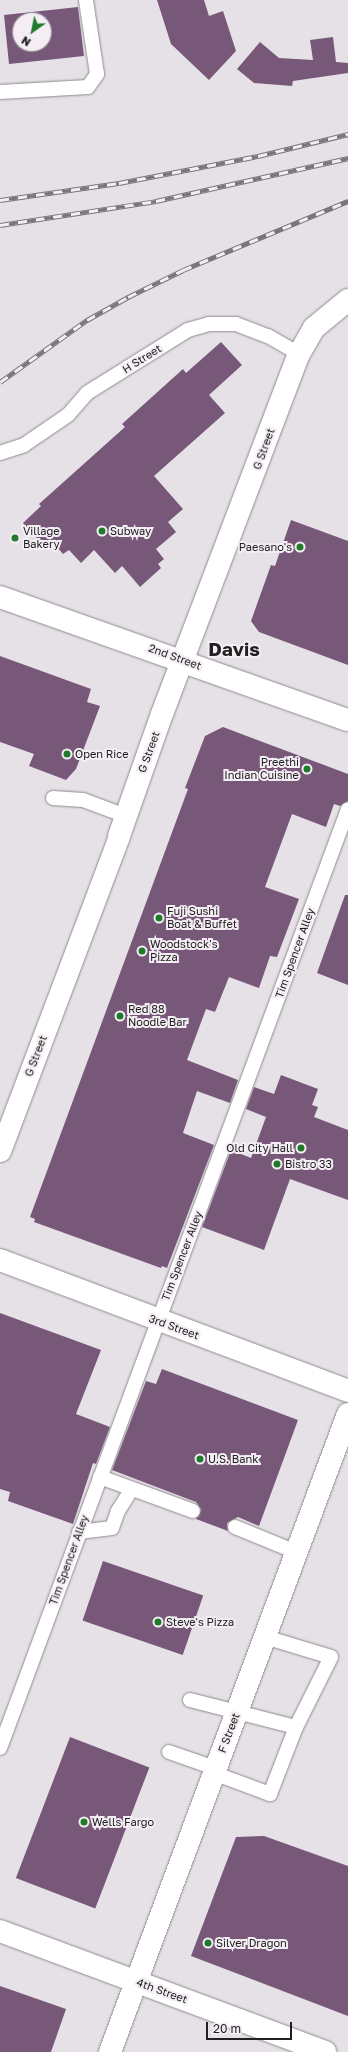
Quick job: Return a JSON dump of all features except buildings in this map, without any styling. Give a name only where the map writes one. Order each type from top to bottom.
[{"type":"street","name":"G Street","points":[[0,1151],[299,354],[314,328],[348,300]]},
{"type":"street","name":"2nd Street","points":[[0,597],[348,720]]},
{"type":"street","name":"3rd Street","points":[[0,1260],[158,1321],[348,1391]]},
{"type":"street","name":"F Street","points":[[110,2052],[348,1414]]},
{"type":"street","name":"4th Street","points":[[0,1930],[324,2052]]},
{"type":"lane","points":[[0,92],[88,87],[98,74],[86,0]]},
{"type":"lane","name":"H Street","points":[[0,453],[24,445],[68,415],[87,393],[188,330],[209,324],[236,324],[268,336],[299,354]]},
{"type":"lane","points":[[53,798],[83,800],[126,816]]},
{"type":"lane","name":"Tim Spencer Alley","points":[[0,1748],[348,809]]},
{"type":"lane","points":[[100,1477],[193,1510]]},
{"type":"lane","points":[[79,1532],[112,1528],[118,1511],[132,1489]]},
{"type":"lane","points":[[235,1527],[296,1552]]},
{"type":"lane","points":[[169,1752],[270,1794],[296,1727],[331,1656],[265,1637]]},
{"type":"lane","points":[[190,1700],[296,1727]]},
{"type":"railway","points":[[0,200],[119,183],[258,156],[348,134]]},
{"type":"railway","points":[[0,225],[156,201],[348,158]]},
{"type":"railway","points":[[0,382],[87,320],[128,297],[183,270],[348,201]]},
{"type":"place","name":"Subway","points":[[102,531]]},
{"type":"place","name":"Village Bakery","points":[[15,538]]},
{"type":"place","name":"Paesano's","points":[[300,547]]},
{"type":"place","name":"Open Rice","points":[[67,754]]},
{"type":"place","name":"Preethi Indian Cuisine","points":[[307,769]]},
{"type":"place","name":"Fuji Sushi Boat & Buffet","points":[[159,918]]},
{"type":"place","name":"Woodstock's Pizza","points":[[142,951]]},
{"type":"place","name":"Red 88 Noodle Bar","points":[[120,1016]]},
{"type":"place","name":"Old City Hall","points":[[301,1148]]},
{"type":"place","name":"Bistro 33","points":[[277,1164]]},
{"type":"place","name":"U.S. Bank","points":[[200,1459]]},
{"type":"place","name":"Steve's Pizza","points":[[158,1622]]},
{"type":"place","name":"Wells Fargo","points":[[84,1822]]},
{"type":"place","name":"Silver Dragon","points":[[208,1943]]},
{"type":"district","name":"Davis","points":[[234,649]]}]
